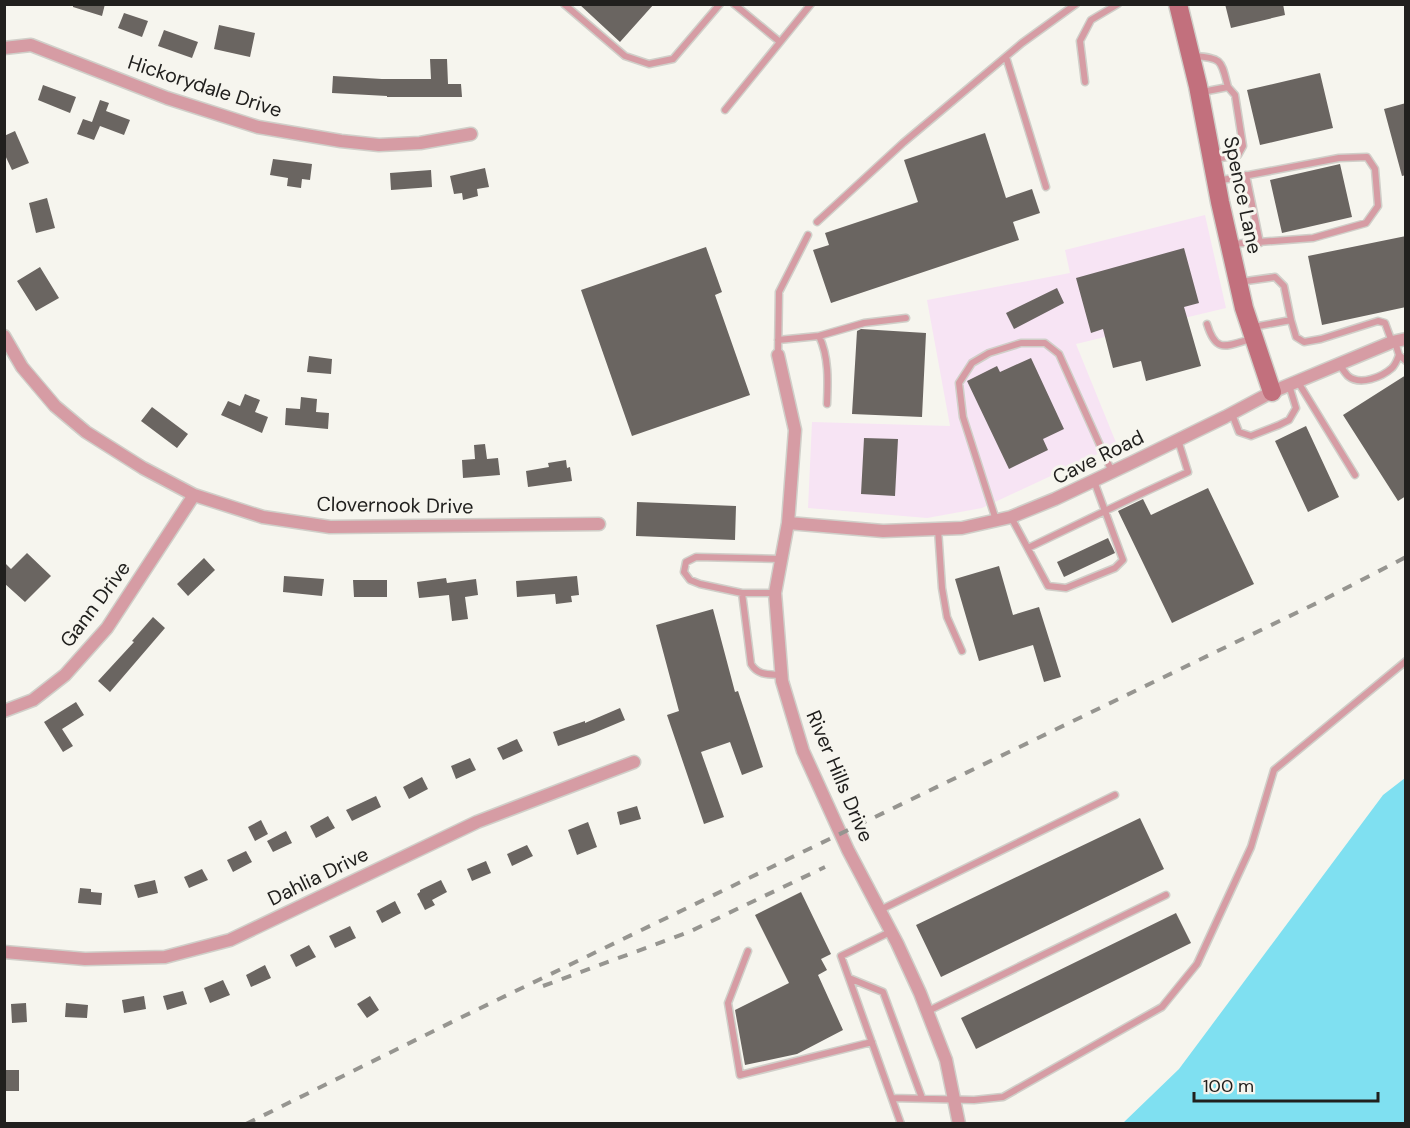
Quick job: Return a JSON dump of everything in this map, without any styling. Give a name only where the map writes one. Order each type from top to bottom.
[{"type":"main road","name":"Spence Lane","points":[[1178,4],[1199,92],[1244,308],[1252,333],[1286,386]]},
{"type":"street","name":"Hickorydale Drive","points":[[4,48],[31,45],[167,98],[258,128],[379,145],[420,143],[471,134]]},
{"type":"street","name":"Clovernook Drive","points":[[4,336],[22,367],[56,406],[86,432],[143,468],[194,495],[263,517],[330,526],[599,524]]},
{"type":"street","name":"Cave Road","points":[[788,523],[883,531],[962,528],[1011,517],[1094,481],[1286,386],[1397,341]]},
{"type":"street","name":"River Hills Drive","points":[[778,355],[795,430],[788,523],[775,593],[782,681],[804,751],[849,850],[897,943],[927,1011],[946,1060],[959,1124]]},
{"type":"street","name":"Gann Drive","points":[[4,711],[33,700],[65,675],[107,628],[194,495]]},
{"type":"street","name":"Dahlia Drive","points":[[4,952],[85,959],[165,957],[230,940],[477,822],[634,762]]},
{"type":"lane","points":[[564,4],[625,56],[649,64],[673,59],[720,4]]},
{"type":"lane","points":[[734,4],[780,42]]},
{"type":"lane","points":[[725,110],[811,4]]},
{"type":"lane","points":[[818,222],[903,142],[1022,43],[1076,4]]},
{"type":"lane","points":[[1085,82],[1080,41],[1091,20],[1118,4]]},
{"type":"lane","points":[[1191,56],[1214,57],[1223,66],[1228,87],[1235,95],[1243,146],[1238,154],[1212,160]]},
{"type":"lane","points":[[1006,57],[1046,187]]},
{"type":"lane","points":[[1199,92],[1228,87]]},
{"type":"lane","points":[[1216,181],[1338,158],[1367,157],[1375,169],[1378,206],[1365,223],[1313,238],[1230,244]]},
{"type":"lane","points":[[1246,175],[1260,243]]},
{"type":"lane","points":[[778,355],[779,292],[808,235]]},
{"type":"lane","points":[[1239,283],[1275,277],[1284,286],[1296,337],[1305,342],[1378,321],[1384,322],[1397,341],[1399,355],[1406,361]]},
{"type":"lane","points":[[778,340],[819,336],[864,323],[906,318]]},
{"type":"lane","points":[[1208,324],[1211,337],[1217,344],[1223,346],[1291,320]]},
{"type":"lane","points":[[819,336],[824,347],[829,378],[827,404]]},
{"type":"lane","points":[[996,520],[963,417],[959,391],[959,383],[972,363],[989,353],[1021,343],[1045,343],[1059,354],[1112,472]]},
{"type":"lane","points":[[1339,364],[1348,376],[1355,380],[1368,380],[1390,370],[1399,355]]},
{"type":"lane","points":[[1232,413],[1239,432],[1251,436],[1279,425],[1289,420],[1296,408],[1286,386]]},
{"type":"lane","points":[[1286,386],[1355,475]]},
{"type":"lane","points":[[1028,548],[1188,472],[1178,440]]},
{"type":"lane","points":[[1011,517],[1048,586],[1066,588],[1115,568],[1123,560],[1094,481]]},
{"type":"lane","points":[[938,529],[942,588],[947,617],[962,651]]},
{"type":"lane","points":[[775,593],[742,593],[699,584],[690,580],[684,572],[686,562],[696,557],[782,559]]},
{"type":"lane","points":[[742,593],[751,664],[759,674],[782,675]]},
{"type":"lane","points":[[892,1098],[974,1100],[1003,1097],[1162,1007],[1197,964],[1251,847],[1274,770],[1406,661]]},
{"type":"lane","points":[[880,910],[1115,795]]},
{"type":"lane","points":[[927,1011],[1166,896]]},
{"type":"lane","points":[[890,932],[841,956],[901,1124]]},
{"type":"lane","points":[[748,951],[728,1003],[740,1075],[872,1042]]},
{"type":"lane","points":[[849,978],[883,992],[922,1098]]},
{"type":"shaded area","points":[[1205,215],[1226,308],[1076,344],[1117,445],[982,508],[927,518],[808,508],[812,422],[950,426],[927,300],[1070,273],[1065,250]]},
{"type":"water","points":[[1405,778],[1405,1123],[1123,1123],[1179,1069],[1383,795]]},
{"type":"building","points":[[73,4],[105,4],[102,16],[73,7]]},
{"type":"building","points":[[579,4],[654,4],[620,42]]},
{"type":"building","points":[[1225,4],[1283,4],[1285,15],[1231,28]]},
{"type":"building","points":[[124,13],[148,21],[142,37],[118,28]]},
{"type":"building","points":[[219,25],[255,33],[250,57],[214,49]]},
{"type":"building","points":[[164,30],[198,42],[192,58],[158,46]]},
{"type":"building","points":[[430,59],[447,59],[448,84],[461,84],[462,97],[387,97],[332,93],[333,76],[431,79]]},
{"type":"building","points":[[1320,73],[1333,128],[1260,145],[1247,90]]},
{"type":"building","points":[[43,85],[76,97],[70,113],[38,100]]},
{"type":"building","points":[[100,100],[109,103],[106,111],[130,120],[124,135],[100,126],[94,140],[77,134],[83,119],[92,122]]},
{"type":"building","points":[[1406,103],[1406,175],[1402,176],[1384,109]]},
{"type":"building","points":[[15,131],[29,163],[12,170],[4,153],[4,136]]},
{"type":"building","points":[[985,133],[1006,198],[1032,189],[1040,213],[1013,222],[1019,240],[831,303],[813,250],[829,245],[825,233],[918,202],[904,160]]},
{"type":"building","points":[[273,159],[312,164],[310,180],[302,179],[301,188],[287,186],[288,178],[270,175]]},
{"type":"building","points":[[1340,164],[1352,217],[1282,233],[1270,180]]},
{"type":"building","points":[[485,168],[489,187],[477,189],[478,196],[463,200],[462,193],[454,194],[450,176]]},
{"type":"building","points":[[431,170],[432,187],[391,190],[390,173]]},
{"type":"building","points":[[47,198],[55,228],[36,233],[29,203]]},
{"type":"building","points":[[1406,236],[1406,307],[1322,325],[1308,256]]},
{"type":"building","points":[[706,247],[722,292],[715,295],[750,395],[632,436],[581,290]]},
{"type":"building","points":[[1184,248],[1199,303],[1184,307],[1201,366],[1146,381],[1141,361],[1113,368],[1103,329],[1091,333],[1076,278]]},
{"type":"building","points":[[40,267],[59,298],[36,311],[17,281]]},
{"type":"building","points":[[1057,288],[1064,303],[1014,329],[1006,313]]},
{"type":"building","points":[[861,329],[926,333],[922,417],[852,414],[857,331]]},
{"type":"building","points":[[309,356],[332,359],[331,374],[307,372]]},
{"type":"building","points":[[1031,358],[1064,429],[1043,439],[1048,450],[1009,469],[967,381],[997,366],[1000,372]]},
{"type":"building","points":[[1406,375],[1406,496],[1398,501],[1343,415]]},
{"type":"building","points":[[245,394],[260,400],[255,412],[268,417],[262,433],[221,415],[228,401],[240,406]]},
{"type":"building","points":[[301,397],[317,399],[316,412],[329,413],[328,429],[285,425],[286,408],[300,409]]},
{"type":"building","points":[[152,407],[188,434],[177,448],[141,421]]},
{"type":"building","points":[[1306,426],[1339,497],[1308,512],[1275,441]]},
{"type":"building","points":[[864,438],[898,439],[895,496],[861,494]]},
{"type":"building","points":[[485,444],[487,459],[498,458],[500,475],[463,478],[462,460],[475,459],[474,445]]},
{"type":"building","points":[[566,460],[567,468],[570,467],[572,481],[528,487],[526,471],[549,467],[548,463]]},
{"type":"building","points":[[1208,488],[1254,584],[1172,623],[1118,511],[1143,499],[1151,515]]},
{"type":"building","points":[[637,502],[736,506],[735,540],[636,536]]},
{"type":"building","points":[[1108,538],[1115,553],[1064,577],[1057,562]]},
{"type":"building","points":[[27,553],[51,576],[25,602],[4,583],[4,562],[11,569]]},
{"type":"building","points":[[204,558],[215,570],[188,596],[177,584]]},
{"type":"building","points":[[999,566],[1013,615],[1039,607],[1061,677],[1044,682],[1033,645],[979,661],[955,579]]},
{"type":"building","points":[[284,576],[324,579],[322,596],[283,592]]},
{"type":"building","points":[[577,576],[579,595],[571,596],[572,602],[556,604],[555,594],[517,597],[516,581]]},
{"type":"building","points":[[446,578],[447,583],[476,579],[478,595],[465,597],[468,619],[452,621],[449,595],[419,598],[417,582]]},
{"type":"building","points":[[353,580],[387,580],[387,597],[354,597]]},
{"type":"building","points":[[713,609],[735,692],[738,691],[763,767],[742,775],[730,742],[701,752],[724,817],[704,824],[667,715],[679,711],[656,625]]},
{"type":"building","points":[[153,617],[165,628],[110,692],[98,681],[134,642],[132,641]]},
{"type":"building","points":[[76,702],[84,715],[62,729],[73,746],[63,752],[44,722]]},
{"type":"building","points":[[620,708],[625,720],[558,746],[553,732],[585,721],[585,723]]},
{"type":"building","points":[[517,739],[523,751],[503,760],[497,748]]},
{"type":"building","points":[[470,758],[476,770],[456,779],[451,766]]},
{"type":"building","points":[[422,777],[428,789],[409,799],[403,787]]},
{"type":"building","points":[[376,796],[381,807],[352,821],[346,810]]},
{"type":"building","points":[[637,806],[641,819],[620,825],[617,812]]},
{"type":"building","points":[[328,816],[335,828],[316,838],[310,826]]},
{"type":"building","points":[[1140,818],[1164,869],[941,977],[916,925]]},
{"type":"building","points":[[261,820],[268,834],[255,841],[248,827]]},
{"type":"building","points":[[588,822],[597,847],[577,855],[568,830]]},
{"type":"building","points":[[286,831],[292,843],[273,852],[267,841]]},
{"type":"building","points":[[527,845],[533,856],[512,866],[507,854]]},
{"type":"building","points":[[246,851],[252,862],[233,872],[227,860]]},
{"type":"building","points":[[486,861],[491,873],[472,881],[467,869]]},
{"type":"building","points":[[202,869],[208,880],[189,888],[184,877]]},
{"type":"building","points":[[155,880],[158,893],[138,898],[134,885]]},
{"type":"building","points":[[441,880],[447,892],[432,900],[435,905],[425,910],[417,894],[420,890]]},
{"type":"building","points":[[80,888],[102,893],[101,905],[78,903]]},
{"type":"building","points":[[801,892],[831,954],[821,959],[827,970],[818,975],[843,1030],[797,1054],[745,1065],[735,1010],[789,983],[755,915]]},
{"type":"building","points":[[395,901],[401,913],[382,923],[376,911]]},
{"type":"building","points":[[1176,913],[1191,943],[976,1049],[961,1018]]},
{"type":"building","points":[[350,926],[356,938],[335,948],[329,936]]},
{"type":"building","points":[[309,945],[316,957],[296,967],[290,955]]},
{"type":"building","points":[[265,965],[271,978],[251,987],[246,975]]},
{"type":"building","points":[[223,980],[230,995],[210,1003],[204,988]]},
{"type":"building","points":[[183,991],[187,1004],[167,1010],[163,996]]},
{"type":"building","points":[[144,996],[146,1009],[124,1013],[122,1000]]},
{"type":"building","points":[[370,996],[379,1010],[367,1018],[357,1004]]},
{"type":"building","points":[[26,1003],[27,1022],[12,1023],[11,1004]]},
{"type":"building","points":[[66,1003],[88,1005],[87,1018],[65,1017]]},
{"type":"building","points":[[4,1070],[19,1070],[19,1091],[4,1091]]},
{"type":"railway","points":[[246,1124],[1325,599],[1406,557]]},
{"type":"railway","points":[[543,986],[689,932],[825,867]]}]
